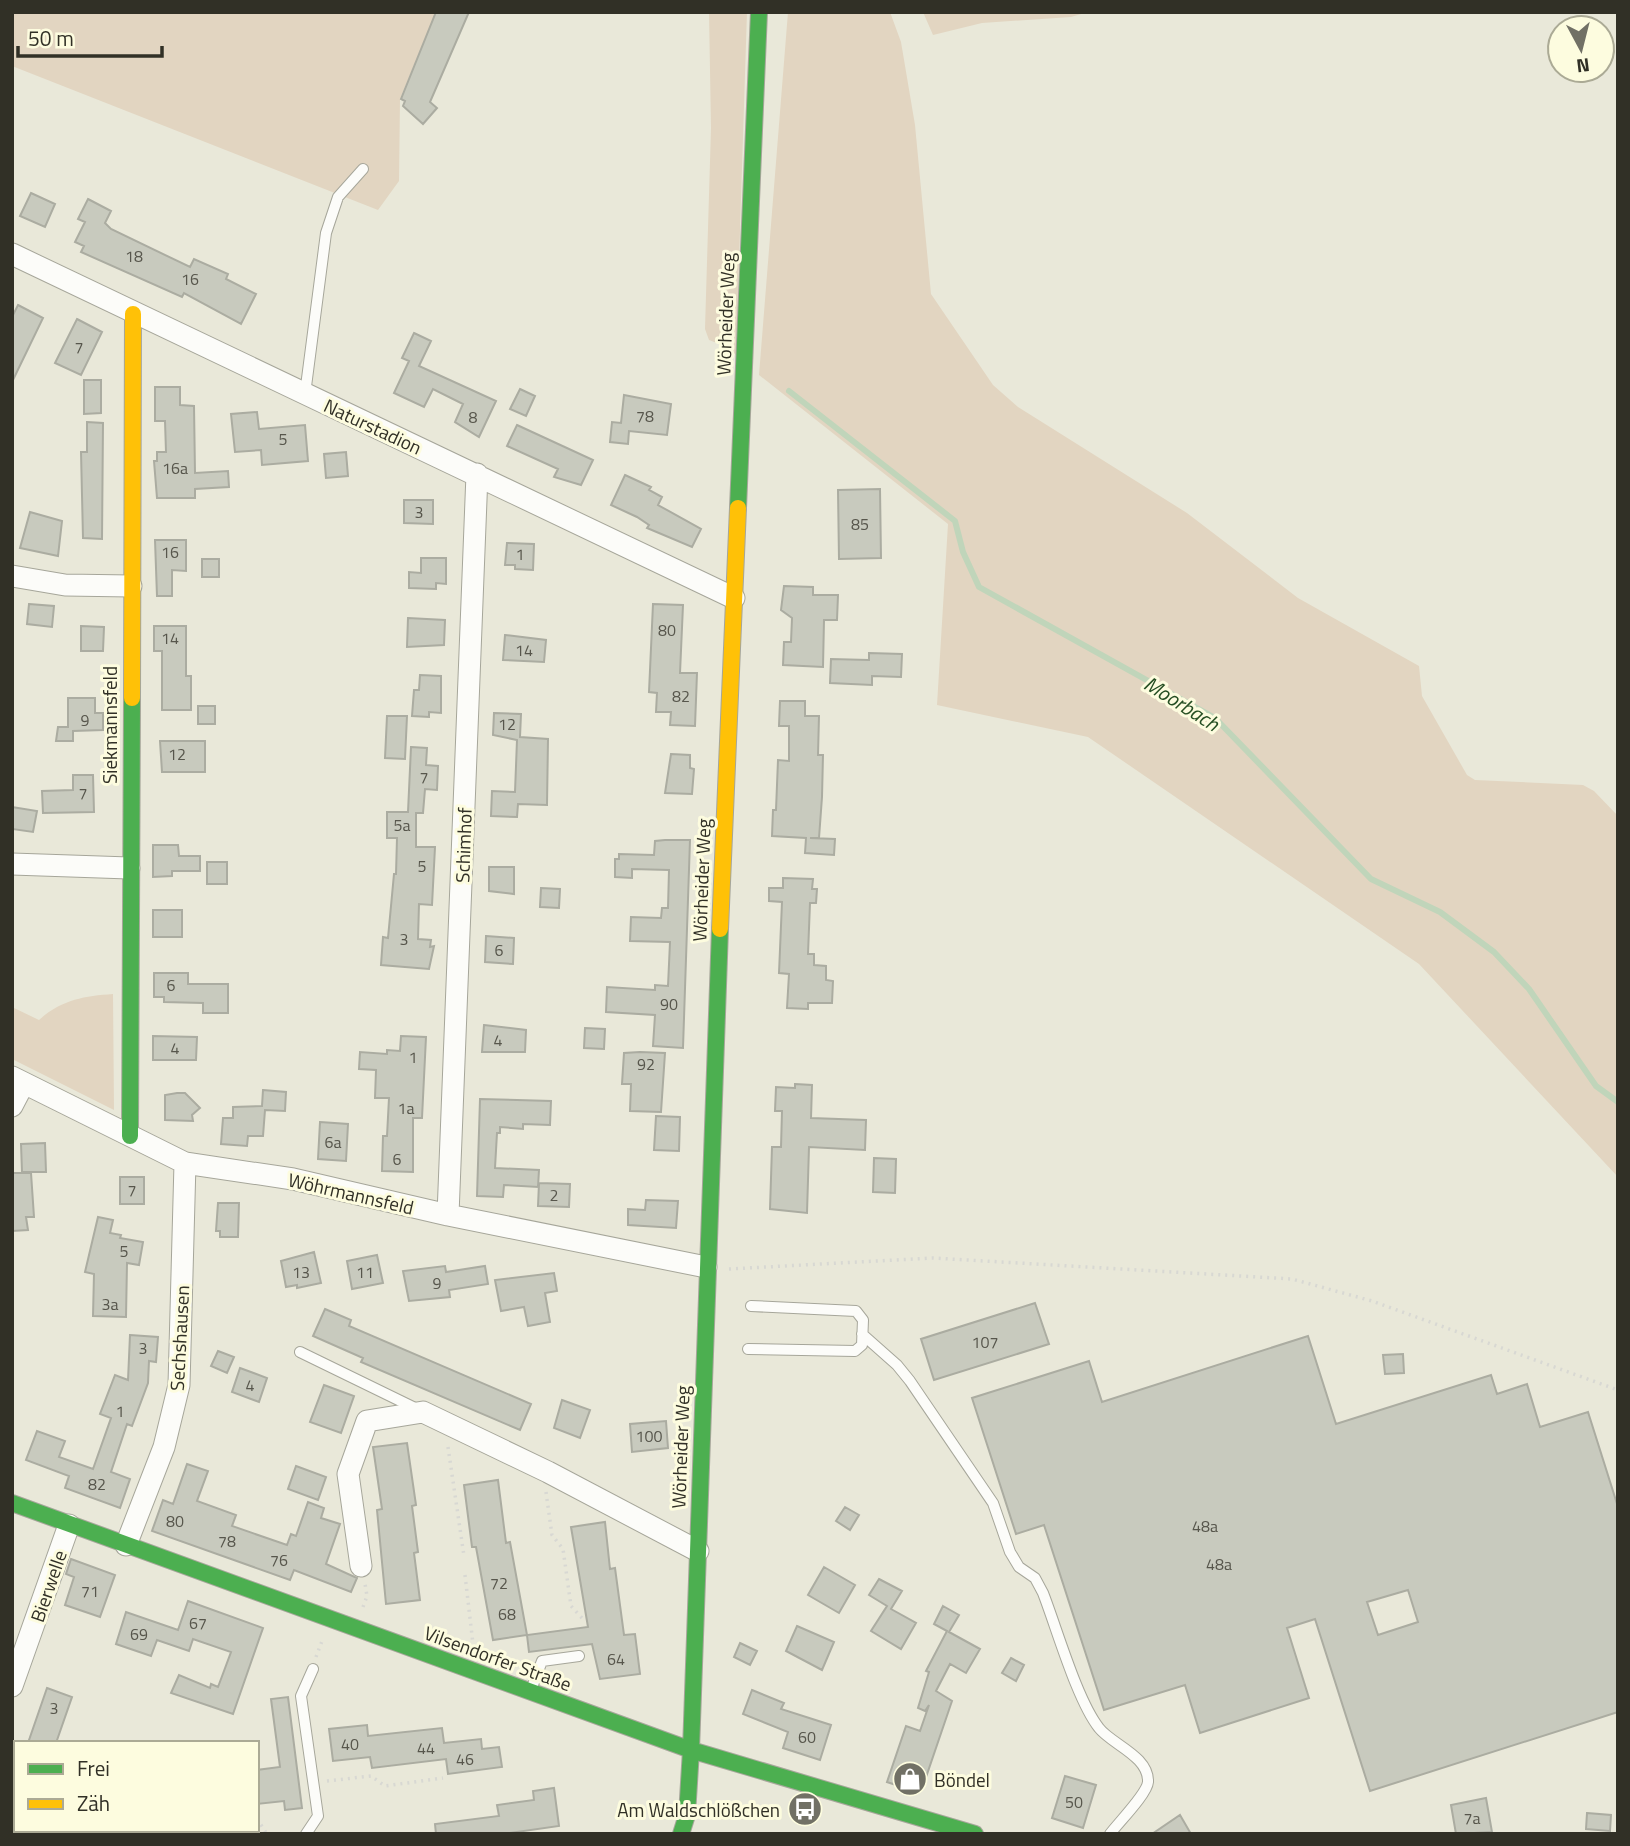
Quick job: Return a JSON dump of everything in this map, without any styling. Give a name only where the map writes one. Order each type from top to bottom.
[{"type":"street","name":"Wörheider Weg","points":[[691,1750],[698,1551],[717,1268],[734,598],[759,12]]},
{"type":"street","name":"Naturstadion","points":[[12,254],[133,314],[477,474],[734,598]]},
{"type":"street","name":"Siekmannsfeld","points":[[130,1136],[133,314]]},
{"type":"street","name":"Schimhof","points":[[448,1215],[477,474]]},
{"type":"street","points":[[12,576],[65,585],[131,586]]},
{"type":"street","points":[[12,864],[129,868]]},
{"type":"street","points":[[12,1106],[18,1080]]},
{"type":"street","name":"Wöhrmannsfeld","points":[[18,1080],[185,1163],[293,1178],[448,1215],[717,1268]]},
{"type":"street","name":"Sechshausen","points":[[126,1545],[164,1447],[179,1385],[185,1163]]},
{"type":"street","points":[[361,1566],[348,1474],[367,1421],[423,1412],[548,1472],[698,1551]]},
{"type":"street","name":"Vilsendorfer Straße","points":[[12,1503],[691,1750],[975,1834]]},
{"type":"street","name":"Bierwelle","points":[[12,1686],[69,1525]]},
{"type":"street","points":[[681,1834],[687,1815],[691,1750]]},
{"type":"lane","points":[[305,394],[326,233],[338,197],[363,169]]},
{"type":"lane","points":[[748,1349],[858,1351],[862,1345],[863,1334],[863,1320],[856,1311],[751,1306]]},
{"type":"lane","points":[[863,1334],[897,1364],[993,1503],[1010,1552],[1019,1567],[1034,1578],[1043,1593],[1089,1713],[1104,1734],[1134,1756],[1147,1775],[1146,1788],[1110,1834]]},
{"type":"lane","points":[[300,1352],[423,1412]]},
{"type":"lane","points":[[530,1692],[542,1661],[579,1656]]},
{"type":"lane","points":[[306,1834],[318,1816],[301,1696],[313,1669]]},
{"type":"path","points":[[717,1268],[933,1258],[1292,1279],[1371,1301],[1618,1390]]},
{"type":"path","points":[[451,1424],[446,1437],[464,1556]]},
{"type":"path","points":[[548,1472],[544,1480],[552,1535],[563,1549],[571,1606],[582,1618]]},
{"type":"path","points":[[356,1629],[367,1596],[361,1566]]},
{"type":"path","points":[[465,1575],[474,1654],[470,1670]]},
{"type":"path","points":[[313,1669],[330,1620]]},
{"type":"path","points":[[314,1783],[371,1776],[385,1786],[443,1778]]},
{"type":"shaded area","points":[[12,12],[436,12],[400,99],[399,181],[378,210],[12,66]]},
{"type":"shaded area","points":[[709,12],[747,12],[736,355],[727,347],[709,340],[705,329],[711,128]]},
{"type":"shaded area","points":[[788,12],[890,12],[901,42],[915,125],[931,294],[993,385],[1018,407],[1187,513],[1298,598],[1419,666],[1422,696],[1467,775],[1475,780],[1583,785],[1594,791],[1618,816],[1618,1177],[1419,964],[1088,737],[937,705],[948,524],[759,375]]},
{"type":"shaded area","points":[[923,12],[1088,12],[1071,17],[982,23],[933,35]]},
{"type":"shaded area","points":[[113,994],[114,1110],[12,1059],[12,1007],[39,1020],[73,1000]]},
{"type":"building","points":[[436,12],[469,12],[430,102],[437,108],[423,124],[403,106],[405,101],[401,99]]},
{"type":"building","points":[[31,193],[55,204],[45,227],[20,216]]},
{"type":"building","points":[[88,199],[111,211],[105,223],[111,229],[190,267],[194,259],[228,274],[226,279],[256,294],[241,324],[184,293],[182,297],[81,252],[84,246],[75,242],[85,222],[78,219]]},
{"type":"building","points":[[18,305],[43,318],[12,382],[12,317]]},
{"type":"building","points":[[77,319],[102,332],[81,375],[55,363]]},
{"type":"building","points":[[414,333],[431,341],[419,366],[496,401],[479,437],[455,422],[463,404],[433,389],[424,407],[394,393],[409,361],[402,358]]},
{"type":"building","points":[[84,380],[101,380],[101,413],[84,414]]},
{"type":"building","points":[[155,387],[180,387],[180,405],[194,406],[195,473],[228,471],[229,487],[195,489],[195,498],[157,498],[154,461],[157,461],[157,452],[166,452],[165,421],[155,421]]},
{"type":"building","points":[[520,389],[535,396],[526,416],[510,409]]},
{"type":"building","points":[[624,395],[671,404],[667,435],[629,431],[628,444],[610,442],[612,422],[621,423]]},
{"type":"building","points":[[257,412],[259,429],[305,425],[308,461],[262,465],[261,450],[235,452],[231,414]]},
{"type":"building","points":[[87,422],[103,423],[102,539],[83,538],[81,452],[87,452]]},
{"type":"building","points":[[517,425],[593,460],[581,485],[554,477],[558,469],[507,446]]},
{"type":"building","points":[[346,452],[348,476],[326,478],[324,454]]},
{"type":"building","points":[[625,475],[651,487],[649,490],[662,497],[658,505],[701,529],[692,547],[647,528],[649,525],[637,517],[611,505]]},
{"type":"building","points":[[880,489],[881,558],[839,559],[838,490]]},
{"type":"building","points":[[404,500],[433,500],[433,524],[404,523]]},
{"type":"building","points":[[30,512],[62,521],[58,556],[20,548]]},
{"type":"building","points":[[155,540],[186,540],[186,571],[172,570],[172,596],[157,596]]},
{"type":"building","points":[[507,543],[534,544],[533,570],[515,569],[515,565],[505,565]]},
{"type":"building","points":[[421,558],[446,558],[446,584],[436,583],[436,589],[409,588],[409,572],[421,573]]},
{"type":"building","points":[[202,559],[219,559],[219,577],[202,577]]},
{"type":"building","points":[[784,586],[813,587],[813,595],[838,595],[837,620],[824,620],[823,667],[783,665],[784,642],[791,642],[792,618],[781,610]]},
{"type":"building","points":[[29,604],[54,606],[52,627],[27,624]]},
{"type":"building","points":[[653,604],[683,605],[680,673],[697,673],[695,726],[670,725],[671,712],[656,712],[657,693],[649,692]]},
{"type":"building","points":[[408,618],[445,620],[444,645],[407,647]]},
{"type":"building","points":[[81,626],[104,627],[103,651],[81,651]]},
{"type":"building","points":[[154,626],[186,626],[186,676],[191,676],[191,710],[162,710],[162,651],[154,651]]},
{"type":"building","points":[[505,635],[546,640],[544,662],[503,660]]},
{"type":"building","points":[[869,653],[902,654],[901,677],[872,676],[872,685],[830,683],[831,659],[869,660]]},
{"type":"building","points":[[420,675],[441,676],[441,713],[429,712],[429,717],[412,716],[414,690],[419,690]]},
{"type":"building","points":[[68,698],[95,698],[95,713],[103,713],[103,730],[73,731],[73,741],[56,741],[58,727],[68,727]]},
{"type":"building","points":[[780,701],[805,701],[805,716],[819,716],[818,755],[823,755],[819,838],[810,838],[835,839],[834,855],[805,853],[806,838],[772,836],[778,760],[789,761],[789,726],[779,726]]},
{"type":"building","points":[[198,706],[215,706],[215,724],[198,724]]},
{"type":"building","points":[[494,713],[521,714],[520,737],[548,739],[547,805],[518,804],[517,817],[491,816],[492,791],[515,792],[517,740],[493,735]]},
{"type":"building","points":[[387,716],[407,716],[405,759],[385,758]]},
{"type":"building","points":[[160,741],[205,741],[205,772],[162,772]]},
{"type":"building","points":[[411,747],[427,748],[426,765],[438,766],[437,790],[425,789],[423,813],[416,813],[416,847],[435,847],[432,905],[419,904],[418,939],[431,940],[430,947],[434,946],[429,969],[381,965],[383,937],[388,938],[396,874],[397,838],[387,838],[387,812],[408,812]]},
{"type":"building","points":[[671,754],[690,755],[690,768],[694,769],[692,794],[665,793]]},
{"type":"building","points":[[73,775],[93,775],[94,812],[43,813],[42,791],[73,790]]},
{"type":"building","points":[[12,807],[37,811],[33,832],[12,829]]},
{"type":"building","points":[[690,840],[683,1048],[653,1046],[655,1015],[606,1012],[607,987],[655,990],[655,985],[668,986],[670,942],[630,941],[631,917],[661,918],[662,908],[668,908],[669,870],[632,869],[632,878],[615,877],[615,859],[619,859],[619,854],[654,855],[655,841]]},
{"type":"building","points":[[153,845],[178,845],[179,856],[200,856],[200,871],[172,871],[172,876],[153,877]]},
{"type":"building","points":[[207,862],[227,862],[227,884],[207,884]]},
{"type":"building","points":[[489,867],[514,867],[514,894],[489,891]]},
{"type":"building","points":[[783,878],[813,879],[812,889],[817,889],[816,903],[810,903],[808,954],[814,954],[814,965],[826,966],[826,980],[833,981],[832,1003],[808,1003],[808,1009],[787,1008],[789,974],[779,973],[782,902],[769,901],[769,888],[783,888]]},
{"type":"building","points":[[541,888],[560,889],[559,908],[540,907]]},
{"type":"building","points":[[153,910],[182,910],[182,937],[153,937]]},
{"type":"building","points":[[486,936],[514,938],[513,964],[485,962]]},
{"type":"building","points":[[154,973],[188,973],[188,984],[228,984],[228,1013],[203,1013],[203,1003],[164,1002],[164,997],[154,997]]},
{"type":"building","points":[[484,1025],[526,1030],[525,1052],[482,1052]]},
{"type":"building","points":[[585,1028],[605,1029],[604,1049],[584,1048]]},
{"type":"building","points":[[153,1036],[197,1037],[196,1060],[153,1060]]},
{"type":"building","points":[[401,1036],[426,1037],[422,1118],[413,1118],[413,1172],[382,1171],[383,1136],[387,1136],[389,1098],[375,1098],[376,1070],[359,1069],[360,1052],[387,1054],[387,1050],[400,1051]]},
{"type":"building","points":[[624,1053],[665,1053],[661,1112],[630,1111],[631,1084],[622,1084]]},
{"type":"building","points":[[795,1084],[812,1085],[811,1118],[866,1120],[865,1150],[809,1147],[807,1213],[770,1209],[772,1147],[781,1147],[782,1111],[775,1111],[776,1087],[795,1088]]},
{"type":"building","points":[[263,1090],[286,1092],[285,1111],[265,1110],[263,1136],[248,1136],[247,1146],[221,1144],[223,1118],[233,1118],[233,1107],[262,1106]]},
{"type":"building","points":[[185,1093],[200,1108],[192,1115],[193,1121],[165,1120],[165,1095]]},
{"type":"building","points":[[480,1099],[551,1101],[550,1125],[523,1124],[523,1129],[500,1127],[500,1133],[497,1133],[495,1168],[539,1170],[538,1187],[504,1185],[503,1197],[477,1196]]},
{"type":"building","points":[[656,1116],[680,1117],[679,1151],[654,1150]]},
{"type":"building","points":[[320,1122],[348,1124],[346,1161],[318,1159]]},
{"type":"building","points":[[45,1143],[46,1172],[22,1172],[21,1144]]},
{"type":"building","points":[[874,1158],[896,1159],[895,1193],[873,1192]]},
{"type":"building","points":[[12,1173],[31,1173],[34,1217],[26,1217],[28,1230],[12,1231]]},
{"type":"building","points":[[120,1177],[144,1177],[144,1204],[120,1204]]},
{"type":"building","points":[[539,1183],[570,1184],[569,1207],[538,1206]]},
{"type":"building","points":[[646,1200],[678,1201],[676,1228],[628,1225],[628,1209],[645,1210]]},
{"type":"building","points":[[218,1203],[239,1203],[238,1237],[220,1237],[220,1231],[216,1231]]},
{"type":"building","points":[[98,1217],[113,1220],[110,1233],[121,1235],[120,1238],[143,1242],[139,1265],[127,1263],[126,1317],[93,1316],[94,1274],[85,1272]]},
{"type":"building","points":[[314,1252],[321,1283],[297,1288],[297,1285],[286,1287],[281,1261]]},
{"type":"building","points":[[377,1255],[383,1283],[352,1289],[347,1261]]},
{"type":"building","points":[[445,1266],[446,1272],[485,1266],[488,1284],[449,1290],[450,1297],[409,1301],[403,1271]]},
{"type":"building","points":[[554,1273],[557,1291],[545,1293],[550,1322],[528,1326],[524,1307],[501,1311],[495,1280]]},
{"type":"building","points":[[1035,1303],[1049,1344],[934,1380],[921,1339]]},
{"type":"building","points":[[325,1309],[351,1320],[349,1326],[531,1404],[520,1430],[361,1362],[363,1358],[313,1336]]},
{"type":"building","points":[[130,1335],[158,1337],[156,1362],[149,1361],[148,1383],[132,1426],[127,1424],[111,1472],[130,1479],[120,1508],[65,1488],[69,1476],[26,1460],[37,1431],[65,1441],[59,1457],[93,1469],[111,1418],[100,1414],[115,1375],[128,1380]]},
{"type":"building","points":[[1308,1336],[1336,1424],[1491,1375],[1497,1394],[1527,1384],[1540,1427],[1588,1412],[1618,1507],[1618,1712],[1370,1791],[1315,1619],[1287,1628],[1309,1698],[1200,1733],[1185,1685],[1104,1710],[1044,1525],[1016,1534],[972,1398],[1089,1361],[1102,1402]],"holes":[[[1408,1590],[1418,1622],[1378,1635],[1367,1602]]]},
{"type":"building","points":[[218,1351],[234,1357],[227,1373],[211,1366]]},
{"type":"building","points":[[1403,1354],[1404,1373],[1385,1374],[1383,1355]]},
{"type":"building","points":[[240,1368],[267,1378],[259,1402],[232,1392]]},
{"type":"building","points":[[324,1385],[354,1396],[341,1433],[310,1422]]},
{"type":"building","points":[[562,1400],[590,1410],[580,1438],[554,1428]]},
{"type":"building","points":[[666,1421],[668,1448],[632,1452],[630,1424]]},
{"type":"building","points":[[407,1443],[416,1505],[412,1506],[420,1600],[386,1604],[377,1510],[382,1509],[373,1447]]},
{"type":"building","points":[[187,1464],[208,1471],[197,1501],[236,1515],[232,1526],[287,1545],[291,1534],[296,1536],[308,1502],[324,1508],[321,1518],[340,1524],[326,1564],[357,1578],[351,1592],[294,1570],[290,1580],[152,1531],[163,1500],[173,1504]]},
{"type":"building","points":[[296,1466],[326,1477],[318,1500],[288,1489]]},
{"type":"building","points":[[498,1480],[506,1543],[510,1542],[527,1635],[493,1640],[476,1547],[472,1547],[464,1485]]},
{"type":"building","points":[[845,1507],[859,1515],[850,1530],[836,1521]]},
{"type":"building","points":[[605,1522],[610,1569],[615,1568],[624,1635],[635,1634],[640,1674],[600,1679],[592,1644],[529,1652],[527,1635],[588,1627],[571,1527]]},
{"type":"building","points":[[71,1559],[115,1575],[100,1617],[65,1605],[74,1577],[66,1574]]},
{"type":"building","points":[[824,1567],[855,1585],[839,1613],[808,1595]]},
{"type":"building","points":[[879,1579],[902,1591],[891,1609],[916,1623],[901,1649],[871,1631],[887,1606],[869,1595]]},
{"type":"building","points":[[188,1601],[263,1628],[233,1714],[171,1693],[179,1675],[210,1688],[211,1684],[218,1687],[231,1652],[193,1639],[189,1651],[157,1640],[151,1656],[116,1644],[126,1612],[178,1630]]},
{"type":"building","points":[[943,1606],[959,1615],[949,1632],[980,1649],[966,1673],[950,1664],[936,1691],[952,1701],[922,1789],[917,1792],[887,1782],[906,1726],[920,1731],[929,1705],[925,1711],[918,1708],[929,1672],[926,1671],[947,1631],[934,1624]]},
{"type":"building","points":[[797,1626],[834,1642],[822,1670],[786,1651]]},
{"type":"building","points":[[740,1643],[757,1651],[750,1665],[734,1657]]},
{"type":"building","points":[[1011,1658],[1024,1665],[1016,1681],[1002,1673]]},
{"type":"building","points":[[47,1688],[72,1697],[57,1741],[29,1741]]},
{"type":"building","points":[[752,1690],[784,1703],[781,1709],[831,1725],[820,1760],[783,1748],[788,1732],[743,1714]]},
{"type":"building","points":[[288,1697],[302,1808],[285,1810],[284,1801],[259,1804],[259,1770],[280,1767],[271,1699]]},
{"type":"building","points":[[367,1725],[368,1736],[442,1728],[444,1743],[481,1739],[482,1749],[499,1747],[502,1767],[448,1774],[446,1759],[372,1768],[370,1757],[333,1761],[329,1729]]},
{"type":"building","points":[[1065,1776],[1096,1785],[1083,1828],[1052,1818]]},
{"type":"building","points":[[554,1788],[559,1826],[503,1834],[436,1834],[435,1824],[499,1816],[497,1805],[534,1800],[533,1791]]},
{"type":"building","points":[[1486,1798],[1492,1832],[1456,1834],[1451,1805]]},
{"type":"building","points":[[1587,1813],[1611,1815],[1610,1831],[1586,1829]]},
{"type":"building","points":[[1180,1815],[1191,1834],[1152,1834]]},
{"type":"waterway","name":"Moorbach","points":[[789,391],[955,521],[963,552],[979,587],[1215,718],[1371,879],[1440,912],[1494,952],[1529,989],[1596,1086],[1618,1102]]},
{"type":"traffic: fast","points":[[738,508],[759,12]]},
{"type":"traffic: fast","points":[[130,1136],[132,698]]},
{"type":"traffic: fast","points":[[681,1834],[687,1815],[691,1750],[720,929]]},
{"type":"traffic: fast","points":[[12,1503],[691,1750],[975,1834]]},
{"type":"traffic: slow","points":[[132,698],[133,314]]},
{"type":"traffic: slow","points":[[720,929],[738,508]]},
{"type":"place","name":"Böndel","points":[[910,1779]]},
{"type":"place","name":"Am Waldschlößchen","points":[[805,1809]]}]
